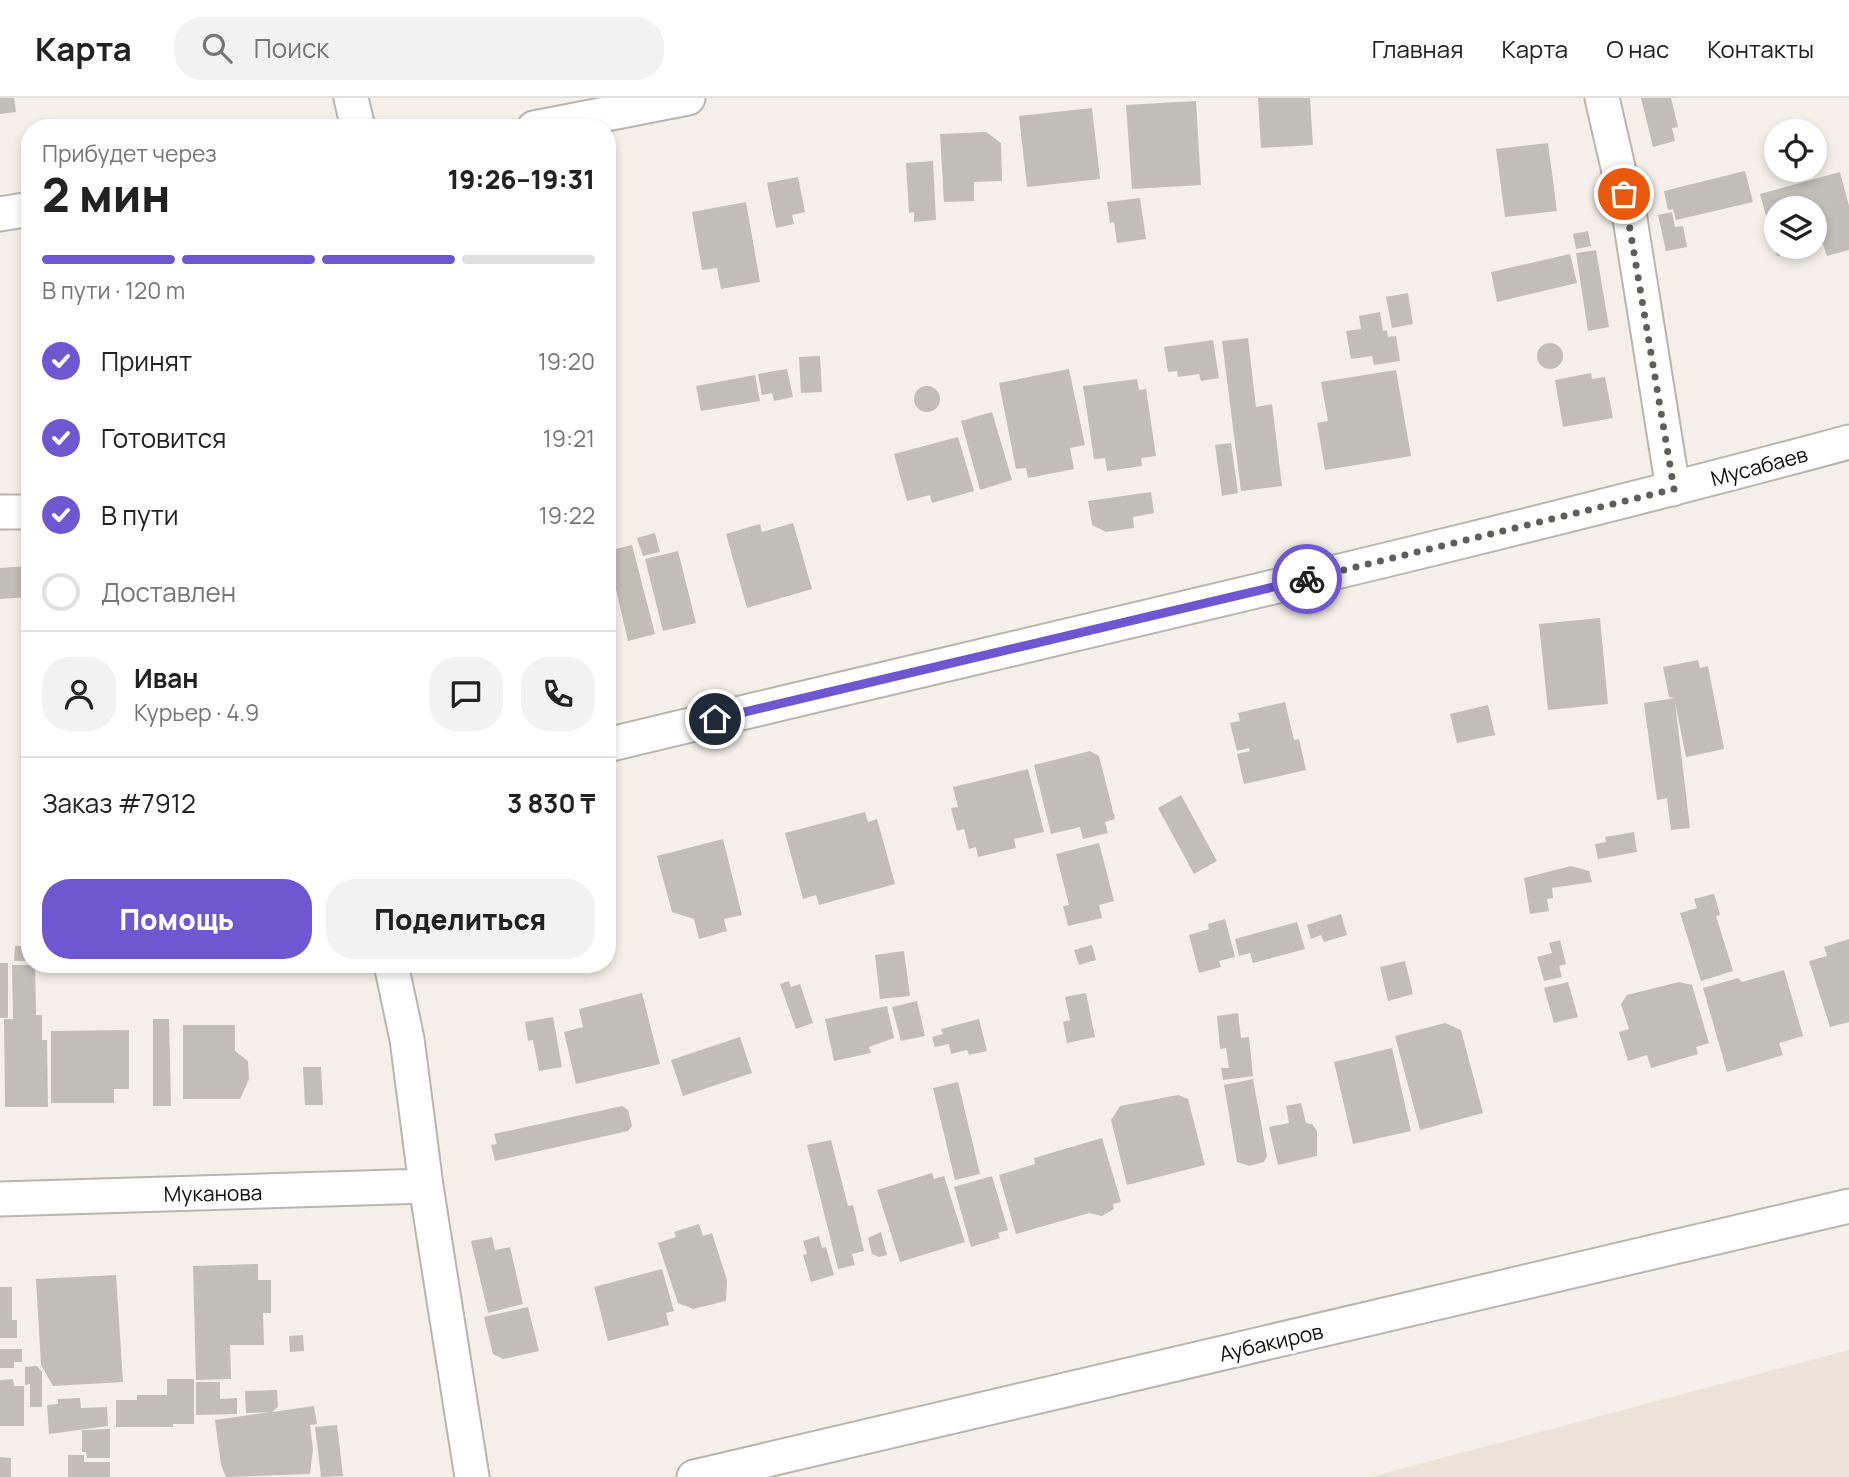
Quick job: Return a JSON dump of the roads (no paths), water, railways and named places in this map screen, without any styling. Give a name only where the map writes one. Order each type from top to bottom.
[{"type":"street","points":[[351,98],[356,119]]},
{"type":"street","points":[[580,119],[688,98]]},
{"type":"street","points":[[1602,98],[1630,219],[1674,489]]},
{"type":"street","points":[[0,214],[21,210]]},
{"type":"street","name":"Мусабаев","points":[[616,743],[1674,489],[1849,442]]},
{"type":"street","points":[[0,512],[21,513]]},
{"type":"street","points":[[393,973],[407,1038],[426,1186],[473,1477]]},
{"type":"street","name":"Муканова","points":[[0,1199],[426,1186]]},
{"type":"street","name":"Аубакиров","points":[[694,1477],[1849,1206]]}]
